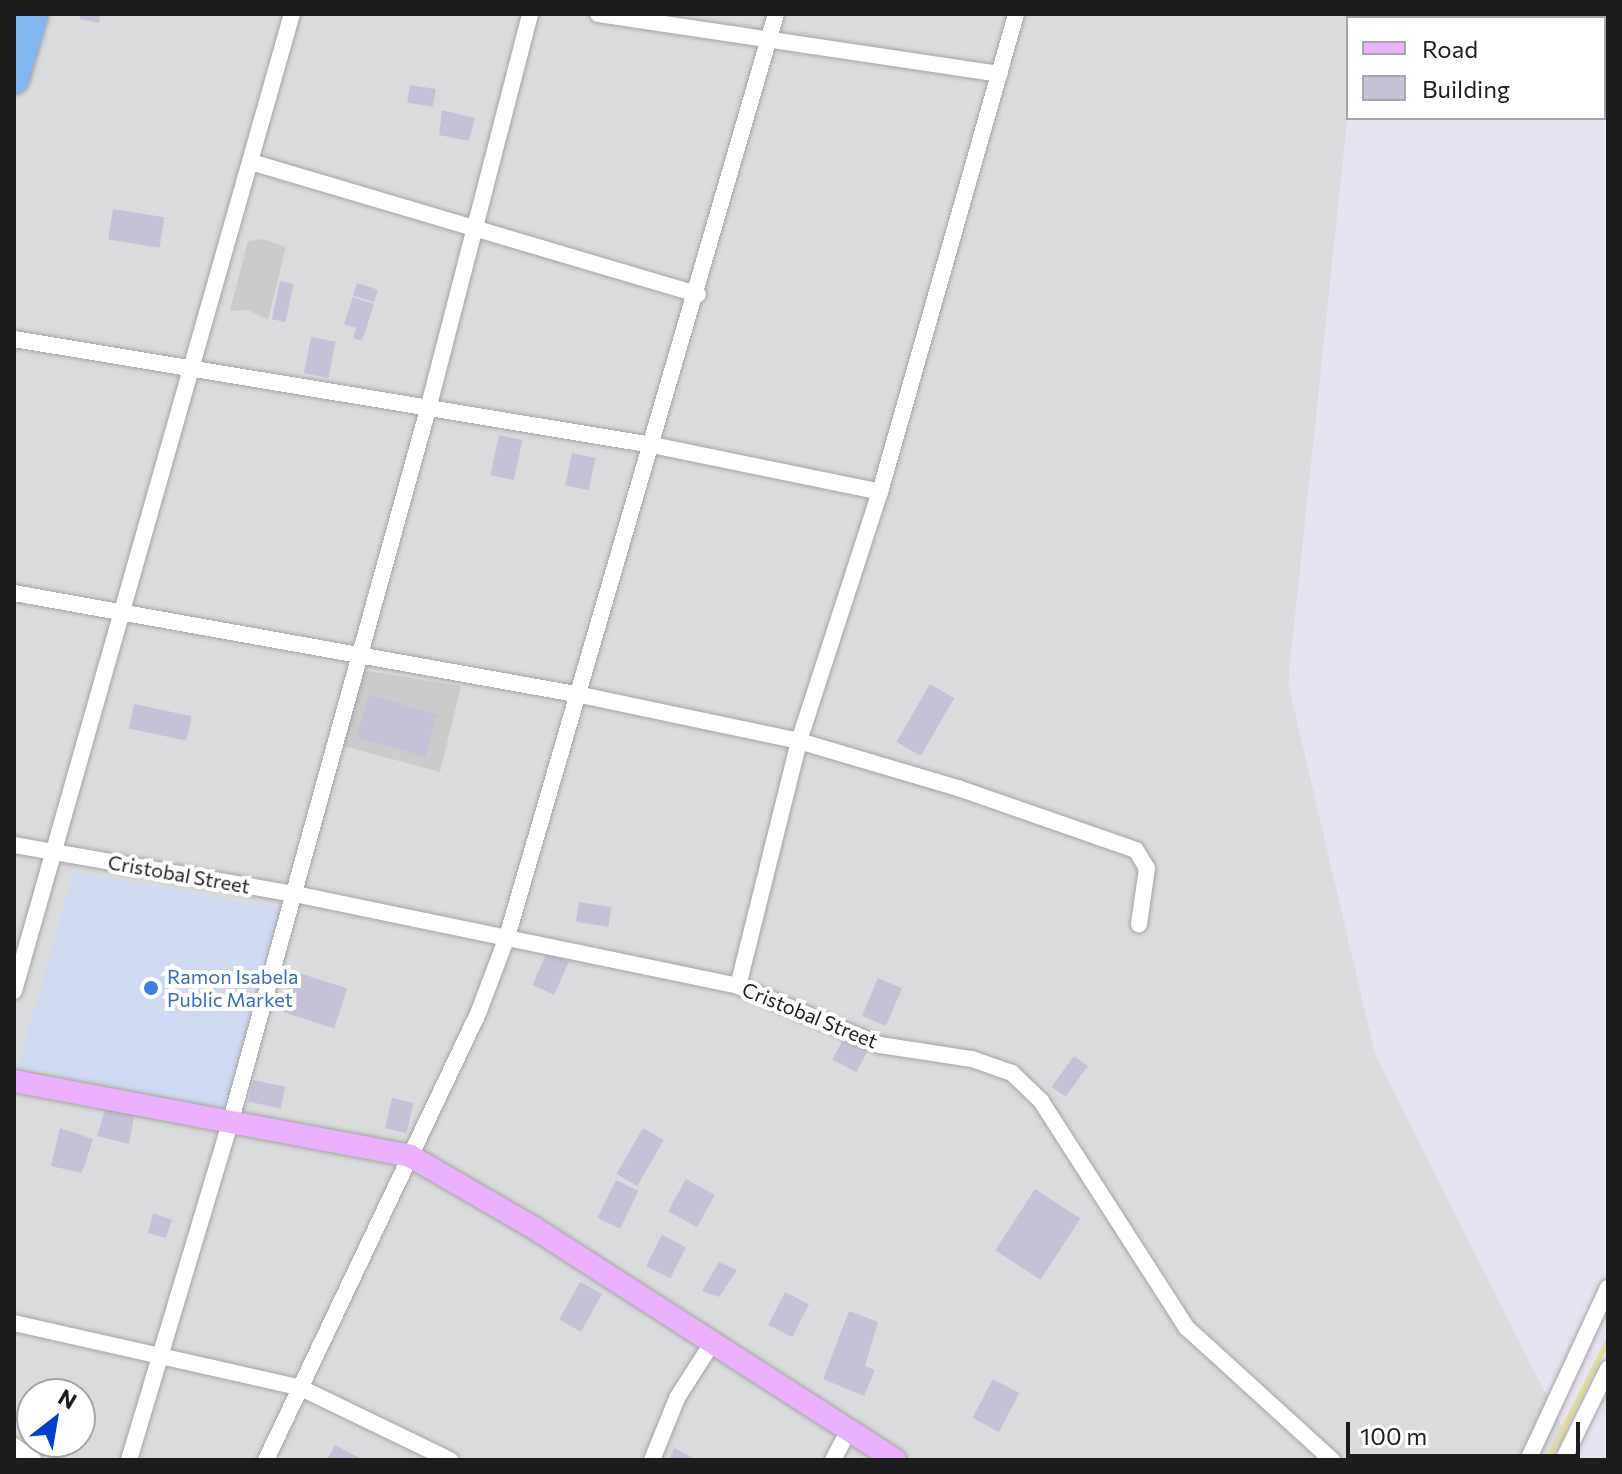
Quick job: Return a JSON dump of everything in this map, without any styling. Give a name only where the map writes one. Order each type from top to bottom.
[{"type":"highway","points":[[14,79],[33,14]]},
{"type":"main road","points":[[14,1081],[410,1156],[534,1228],[895,1460]]},
{"type":"street","points":[[14,991],[50,852],[193,368],[292,14]]},
{"type":"street","points":[[129,1460],[164,1353],[231,1120],[290,893],[428,409],[530,14]]},
{"type":"street","points":[[598,14],[770,37],[1000,74]]},
{"type":"street","points":[[266,1460],[479,1011],[507,937],[698,294],[776,14]]},
{"type":"street","points":[[738,986],[799,741],[880,492],[1016,14]]},
{"type":"street","points":[[251,162],[698,294]]},
{"type":"street","points":[[14,339],[652,445],[880,492]]},
{"type":"street","points":[[14,593],[121,610],[356,658],[581,695],[799,741],[958,788],[1136,850],[1147,868],[1139,924]]},
{"type":"street","name":"Cristobal Street","points":[[14,845],[290,893],[738,986],[880,1045],[989,1064],[1028,1084],[1187,1328],[1332,1460]]},
{"type":"street","points":[[1528,1460],[1608,1288]]},
{"type":"street","points":[[14,1323],[164,1353],[299,1387],[450,1460]]},
{"type":"street","points":[[652,1460],[677,1398],[712,1343]]},
{"type":"street","points":[[1563,1460],[1608,1369]]},
{"type":"street","points":[[833,1460],[848,1432]]},
{"type":"street","points":[[14,1446],[33,1460]]},
{"type":"shaded area","points":[[14,14],[1369,14],[1346,16],[1347,120],[1288,683],[1375,1054],[1579,1460],[14,1460]]},
{"type":"shaded area","points":[[263,239],[286,247],[268,320],[248,310],[230,311],[248,241]]},
{"type":"shaded area","points":[[362,670],[461,686],[440,772],[340,745]]},
{"type":"shaded area","name":"Ramon Isabela Public Market","points":[[74,872],[282,909],[230,1109],[18,1067]]},
{"type":"building","points":[[81,14],[100,14],[99,23],[80,19]]},
{"type":"building","points":[[410,85],[436,89],[433,107],[407,103]]},
{"type":"building","points":[[442,110],[475,118],[469,141],[439,135]]},
{"type":"building","points":[[113,209],[164,217],[160,248],[108,240]]},
{"type":"building","points":[[280,281],[294,284],[286,322],[272,319]]},
{"type":"building","points":[[357,283],[378,290],[374,302],[353,295]]},
{"type":"building","points":[[353,297],[374,304],[362,341],[353,338],[356,328],[344,324]]},
{"type":"building","points":[[311,337],[336,342],[328,378],[304,373]]},
{"type":"building","points":[[499,435],[522,440],[514,480],[490,475]]},
{"type":"building","points":[[572,453],[595,458],[589,490],[565,485]]},
{"type":"building","points":[[930,684],[954,698],[921,756],[896,742]]},
{"type":"building","points":[[369,695],[437,715],[425,757],[357,737]]},
{"type":"building","points":[[134,704],[192,716],[187,741],[129,728]]},
{"type":"building","points":[[579,902],[612,907],[608,927],[576,922]]},
{"type":"building","points":[[547,952],[569,962],[554,995],[532,985]]},
{"type":"building","points":[[293,971],[347,989],[334,1029],[280,1011]]},
{"type":"building","points":[[878,978],[902,988],[886,1026],[862,1016]]},
{"type":"building","points":[[846,1034],[870,1047],[856,1072],[832,1060]]},
{"type":"building","points":[[1074,1056],[1088,1066],[1065,1097],[1052,1087]]},
{"type":"building","points":[[253,1080],[285,1087],[281,1108],[248,1102]]},
{"type":"building","points":[[392,1098],[413,1103],[406,1133],[385,1128]]},
{"type":"building","points":[[106,1107],[135,1112],[129,1144],[97,1136]]},
{"type":"building","points":[[60,1128],[93,1139],[82,1173],[51,1166]]},
{"type":"building","points":[[643,1128],[664,1140],[637,1186],[616,1174]]},
{"type":"building","points":[[686,1179],[715,1195],[697,1227],[668,1211]]},
{"type":"building","points":[[616,1180],[638,1191],[620,1229],[598,1218]]},
{"type":"building","points":[[1035,1189],[1080,1218],[1041,1280],[995,1250]]},
{"type":"building","points":[[153,1213],[172,1220],[166,1238],[148,1233]]},
{"type":"building","points":[[662,1235],[686,1247],[670,1278],[646,1266]]},
{"type":"building","points":[[719,1262],[737,1270],[719,1297],[702,1291]]},
{"type":"building","points":[[580,1282],[602,1294],[581,1332],[559,1320]]},
{"type":"building","points":[[785,1292],[809,1304],[792,1337],[768,1325]]},
{"type":"building","points":[[849,1311],[878,1322],[865,1366],[875,1370],[864,1396],[823,1379]]},
{"type":"building","points":[[993,1379],[1019,1393],[999,1432],[972,1418]]},
{"type":"building","points":[[335,1445],[364,1460],[327,1460]]},
{"type":"building","points":[[674,1448],[697,1460],[669,1460]]},
{"type":"waterway","points":[[1547,1460],[1608,1339]]},
{"type":"place","name":"Ramon Isabela Public Market","points":[[151,988]]}]
